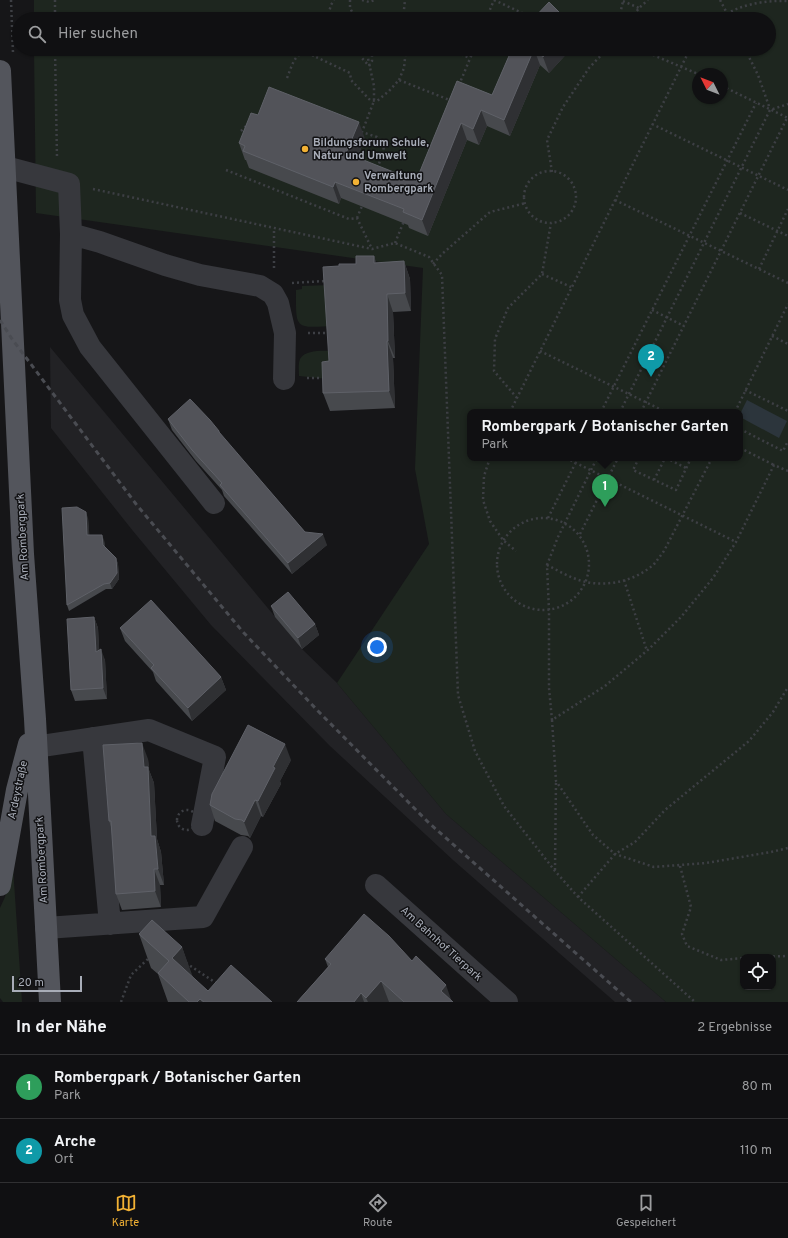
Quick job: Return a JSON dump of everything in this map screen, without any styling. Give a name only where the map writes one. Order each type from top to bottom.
[{"type":"main road","name":"Am Rombergpark","points":[[0,71],[6,167],[12,339],[50,1002]]},
{"type":"main road","name":"Ardeystraße","points":[[0,885],[18,790],[34,719]]},
{"type":"street","points":[[6,167],[63,182],[71,234],[70,300],[73,315],[90,347],[214,503]]},
{"type":"street","points":[[71,234],[100,242],[165,266],[200,275],[260,286],[273,294],[278,303],[285,333],[284,380]]},
{"type":"street","points":[[35,746],[149,730],[215,757],[202,825]]},
{"type":"street","points":[[93,738],[110,924]]},
{"type":"street","points":[[46,928],[203,917],[242,847]]},
{"type":"street","name":"Am Bahnhof Tierpark","points":[[376,885],[507,1002]]},
{"type":"path","points":[[55,0],[55,12]]},
{"type":"path","points":[[329,12],[334,0]]},
{"type":"path","points":[[350,0],[350,8],[352,12]]},
{"type":"path","points":[[362,0],[369,2],[375,0]]},
{"type":"path","points":[[404,12],[405,0]]},
{"type":"path","points":[[489,12],[494,0],[520,12]]},
{"type":"path","points":[[620,12],[622,0],[639,8]]},
{"type":"path","points":[[636,12],[648,0]]},
{"type":"path","points":[[720,0],[726,12]]},
{"type":"path","points":[[728,12],[748,4],[767,1],[788,1]]},
{"type":"path","points":[[56,56],[63,182],[372,249],[395,243],[429,257],[442,275],[458,695],[475,751],[504,806],[555,871],[578,897],[695,1002]]},
{"type":"path","points":[[287,78],[294,60],[297,56]]},
{"type":"path","points":[[314,56],[350,73],[351,80],[370,100],[374,101],[389,91],[399,80],[404,68],[405,56]]},
{"type":"path","points":[[361,56],[369,66]]},
{"type":"path","points":[[362,132],[374,101],[374,86],[367,56]]},
{"type":"path","points":[[369,66],[372,61],[372,56]]},
{"type":"path","points":[[458,87],[470,58],[465,56]]},
{"type":"path","points":[[552,172],[547,140],[564,107],[589,68],[600,56]]},
{"type":"path","points":[[656,56],[692,71]]},
{"type":"path","points":[[512,409],[686,56]]},
{"type":"path","points":[[622,409],[770,110],[758,75],[748,56]]},
{"type":"path","points":[[399,80],[452,102],[455,94]]},
{"type":"path","points":[[642,409],[788,118],[728,89]]},
{"type":"path","points":[[603,409],[756,103]]},
{"type":"path","points":[[770,110],[788,104]]},
{"type":"path","points":[[241,131],[250,122]]},
{"type":"path","points":[[652,124],[788,190]]},
{"type":"path","points":[[355,129],[377,137],[383,143],[384,152],[376,172]]},
{"type":"path","points":[[226,170],[349,218],[357,218]]},
{"type":"path","points":[[552,172],[564,175],[570,180],[576,195],[575,204],[567,217],[560,222],[551,223],[543,222],[535,218],[529,211],[525,195],[527,186],[532,179],[539,174],[552,172]]},
{"type":"path","points":[[615,200],[788,283]]},
{"type":"path","points":[[434,264],[442,254],[490,212],[526,203]]},
{"type":"path","points":[[362,206],[357,218],[372,249]]},
{"type":"path","points":[[759,269],[788,209]]},
{"type":"path","points":[[740,213],[788,236]]},
{"type":"path","points":[[395,243],[405,219]]},
{"type":"path","points":[[517,398],[494,371],[495,339],[508,308],[542,274],[551,223]]},
{"type":"path","points":[[274,228],[274,273]]},
{"type":"path","points":[[542,274],[571,287]]},
{"type":"path","points":[[736,409],[788,304]]},
{"type":"path","points":[[652,310],[684,326]]},
{"type":"path","points":[[772,336],[788,344]]},
{"type":"path","points":[[540,351],[660,409]]},
{"type":"path","points":[[746,390],[788,412]]},
{"type":"path","points":[[743,431],[783,451],[788,441]]},
{"type":"path","points":[[743,450],[788,471]]},
{"type":"path","points":[[489,461],[484,476],[483,500],[490,521],[503,540],[516,551]]},
{"type":"path","points":[[572,461],[736,542]]},
{"type":"path","points":[[555,871],[556,781],[549,688],[549,611],[547,565],[565,523],[596,461]]},
{"type":"path","points":[[580,534],[617,461]]},
{"type":"path","points":[[638,461],[633,470],[676,490],[690,461]]},
{"type":"path","points":[[654,480],[664,461]]},
{"type":"path","points":[[672,461],[686,468]]},
{"type":"path","points":[[547,565],[572,578],[602,584],[618,582],[639,574],[654,564],[664,551],[710,461]]},
{"type":"path","points":[[548,518],[576,463]]},
{"type":"path","points":[[552,720],[605,686],[647,651],[681,617],[713,578],[736,542],[774,465]]},
{"type":"path","points":[[548,518],[565,523],[580,534],[587,547],[590,565],[586,582],[578,596],[565,606],[549,611],[532,610],[516,602],[504,590],[497,574],[497,556],[503,540],[515,527],[531,519],[548,518]]},
{"type":"path","points":[[624,580],[647,651]]},
{"type":"path","points":[[578,897],[615,854],[635,842],[665,810],[749,741],[773,712],[788,687]]},
{"type":"path","points":[[556,781],[593,835],[615,854],[654,867],[706,863],[788,848]]},
{"type":"path","points":[[680,866],[691,907],[682,934],[687,946],[721,960],[740,958]]},
{"type":"path","points":[[121,1002],[131,975],[150,956]]},
{"type":"path","points":[[776,956],[788,956]]},
{"type":"path","points":[[185,963],[216,983]]},
{"type":"shaded area","points":[[34,0],[788,0],[788,1002],[666,1002],[446,814],[337,683],[429,544],[415,469],[423,268],[36,213],[34,56],[776,56],[776,12],[34,12]]},
{"type":"shaded area","points":[[330,285],[333,326],[304,326],[297,319],[296,290],[302,289],[302,286]]},
{"type":"shaded area","points":[[50,347],[302,649],[337,683],[446,814],[666,1002],[615,1002],[453,860],[330,746],[211,625],[133,531],[51,428]]},
{"type":"shaded area","points":[[316,351],[334,351],[328,379],[299,376],[299,361],[303,356]]},
{"type":"shaded area","points":[[747,400],[787,421],[779,438],[743,419],[742,409]]},
{"type":"shaded area","points":[[13,867],[22,1002],[3,1002],[0,998],[0,908],[5,897]]},
{"type":"building","points":[[549,2],[559,12],[540,12]]},
{"type":"building","points":[[509,56],[531,56],[504,120],[481,110],[473,129],[461,123],[422,220],[403,212],[404,209],[335,182],[333,187],[243,151],[245,146],[239,143],[251,113],[258,115],[269,87],[359,122],[346,153],[416,181],[457,81],[492,95]]},
{"type":"building","points":[[356,256],[374,256],[374,263],[404,261],[405,293],[387,294],[389,391],[323,393],[322,362],[329,361],[323,267],[339,266],[339,264],[356,264]]},
{"type":"building","points":[[190,399],[210,420],[305,532],[323,534],[288,563],[220,485],[222,483],[192,450],[168,419]]},
{"type":"building","points":[[77,507],[86,512],[87,535],[102,535],[103,545],[116,558],[117,573],[110,583],[104,584],[67,605],[62,508]]},
{"type":"building","points":[[288,592],[315,624],[298,638],[271,606]]},
{"type":"building","points":[[151,600],[221,677],[188,708],[151,668],[154,665],[120,628]]},
{"type":"building","points":[[94,617],[96,652],[101,649],[103,688],[71,690],[67,619]]},
{"type":"building","points":[[248,725],[285,744],[273,767],[275,768],[258,801],[255,800],[244,822],[242,820],[235,819],[210,805],[212,794]]},
{"type":"building","points":[[142,743],[144,767],[148,767],[151,836],[155,836],[158,869],[154,869],[155,891],[116,894],[111,821],[109,821],[103,745]]},
{"type":"building","points":[[364,914],[389,936],[412,961],[416,956],[446,985],[441,991],[453,1002],[404,1002],[381,981],[366,998],[361,993],[354,1002],[297,1002],[331,964],[325,959]]},
{"type":"building","points":[[152,920],[182,947],[172,958],[208,991],[231,965],[272,1002],[204,1002],[200,999],[197,1002],[189,1002],[158,973],[169,961],[139,934]]},
{"type":"railway","points":[[0,320],[12,339],[136,504],[243,632],[318,711],[429,823],[631,1002]]},
{"type":"place","name":"Bildungsforum Schule, Natur und Umwelt","points":[[305,149]]},
{"type":"place","name":"Verwaltung Rombergpark","points":[[356,182]]},
{"type":"place","name":"Arche","points":[[651,377]]},
{"type":"place","name":"Rombergpark / Botanischer Garten","points":[[605,507]]}]
